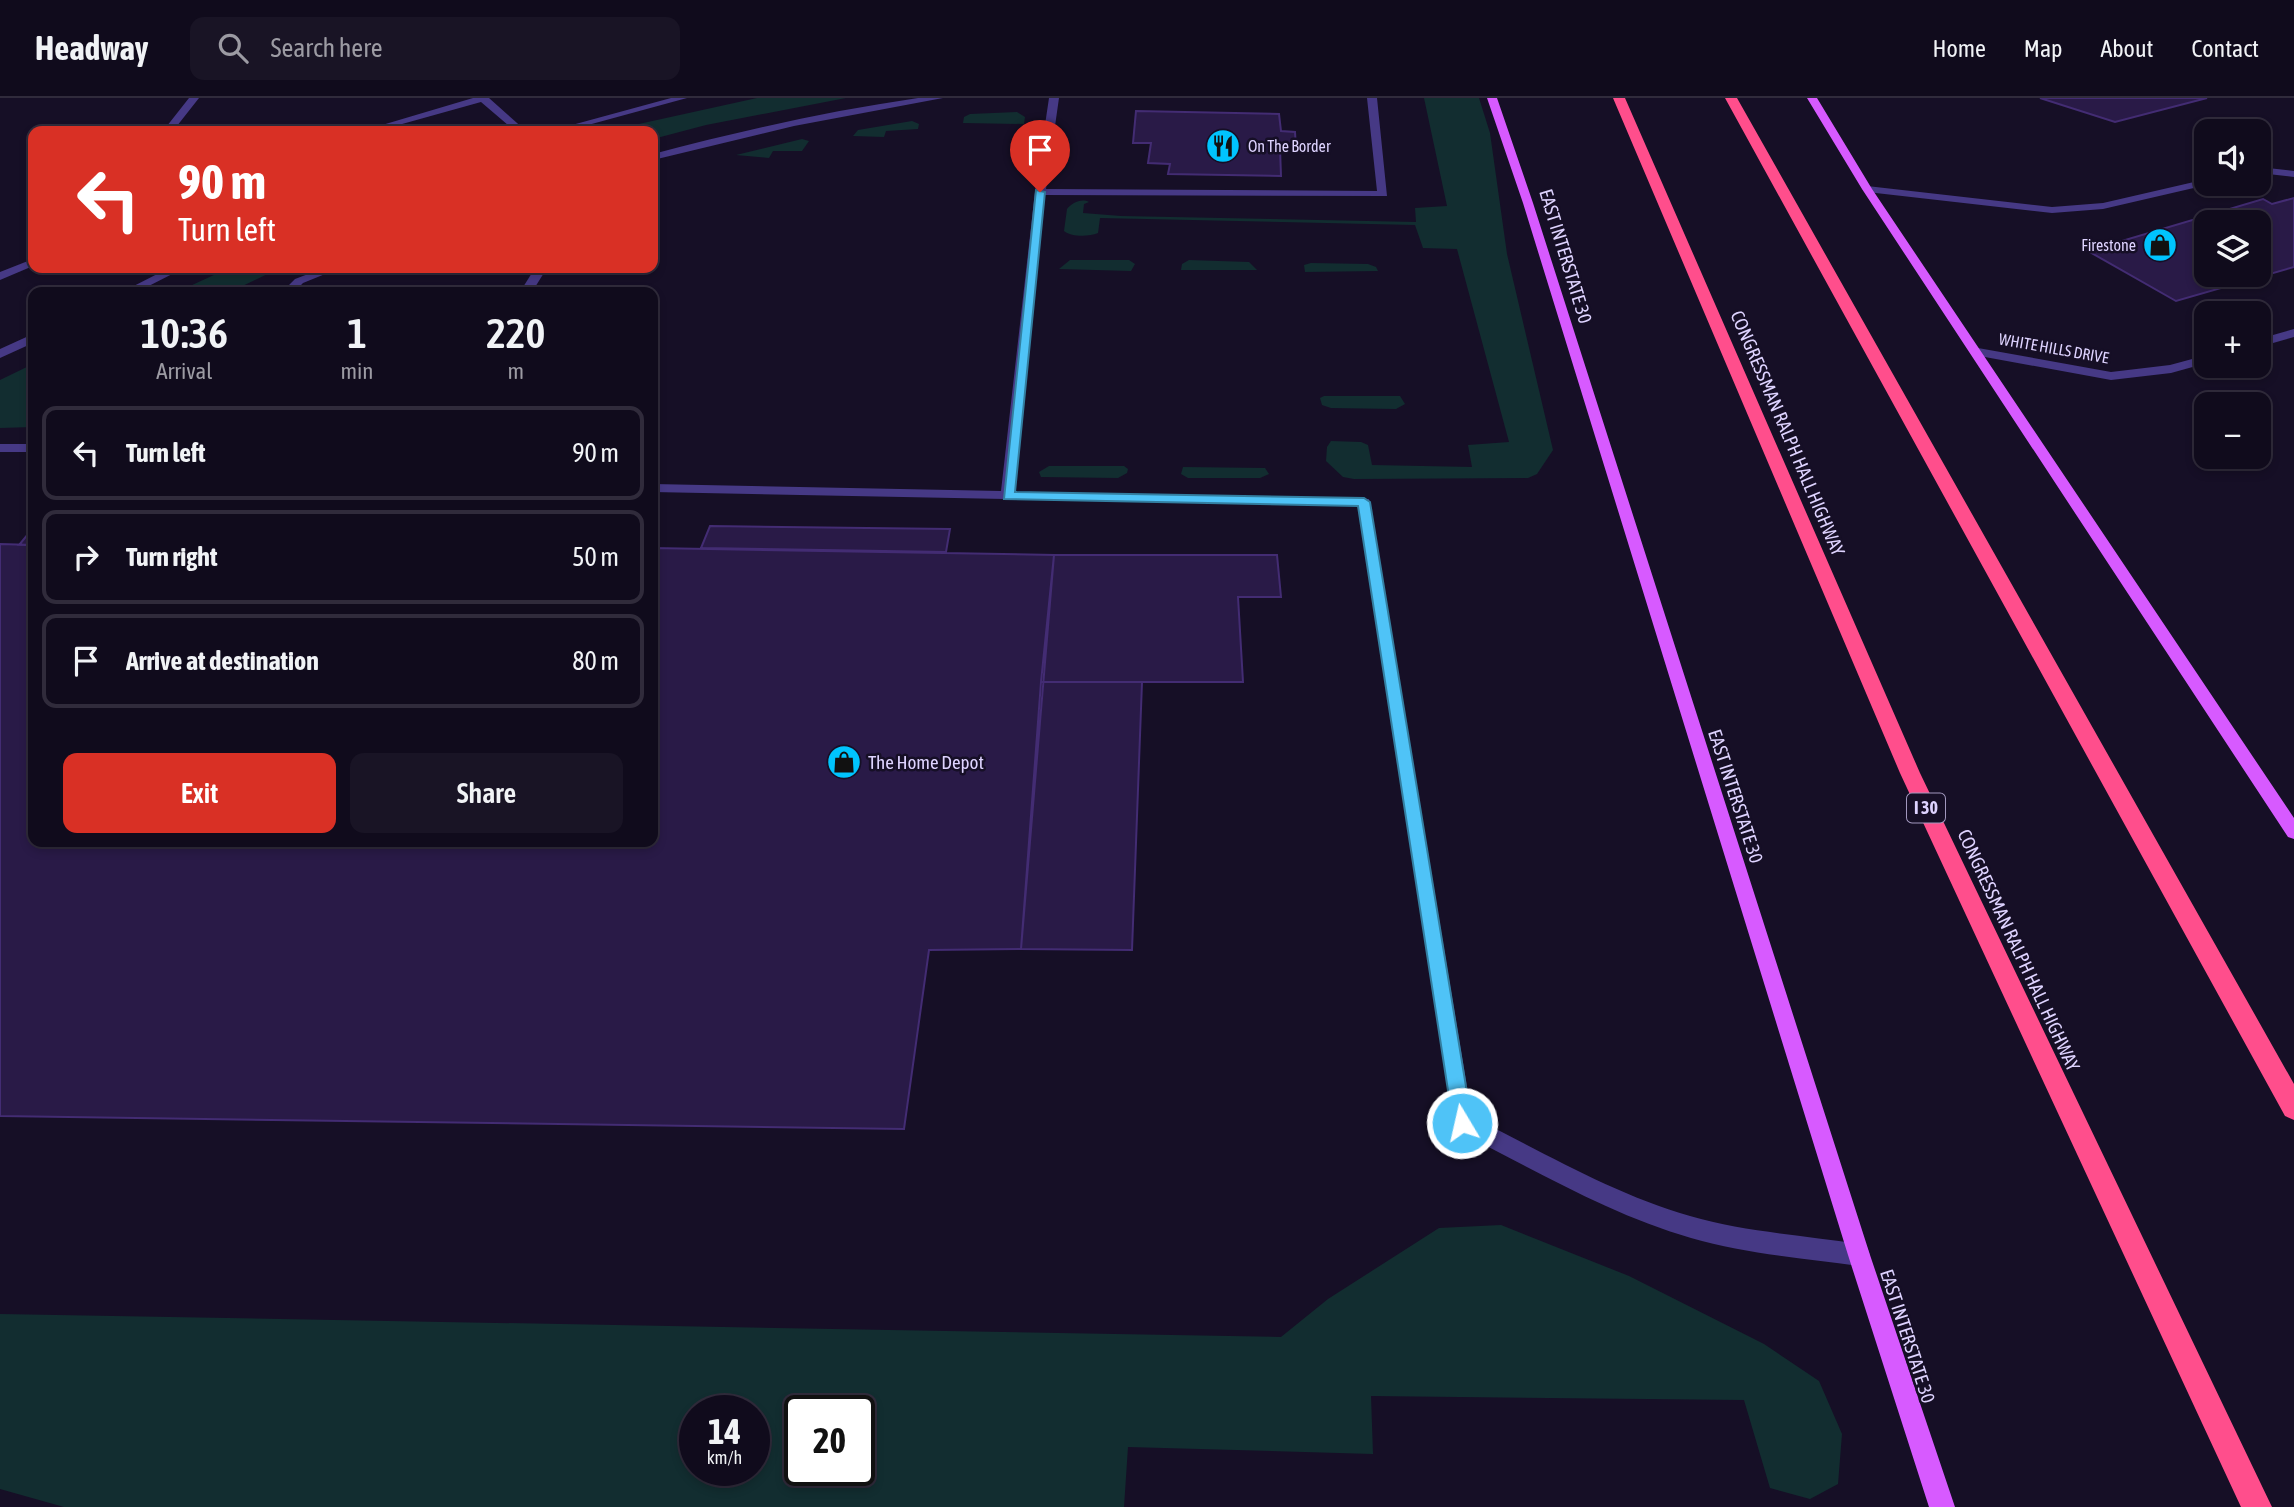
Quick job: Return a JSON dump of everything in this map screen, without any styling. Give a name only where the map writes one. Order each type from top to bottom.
[{"type":"highway","name":"CONGRESSMAN RALPH HALL HIGHWAY","points":[[1619,98],[1910,773],[2257,1507]]},
{"type":"highway","points":[[1731,98],[2294,1108]]},
{"type":"main road","name":"EAST INTERSTATE 30","points":[[1492,98],[1532,216],[1859,1255],[1942,1507]]},
{"type":"main road","points":[[1812,98],[1867,189],[1978,352],[2294,832]]},
{"type":"street","points":[[172,126],[194,98]]},
{"type":"street","points":[[386,126],[484,98],[515,126]]},
{"type":"street","points":[[574,126],[682,98]]},
{"type":"street","points":[[658,156],[735,135],[844,111],[938,98]]},
{"type":"street","points":[[1008,496],[1040,192],[1054,98]]},
{"type":"street","points":[[1040,192],[1383,194],[1372,98]]},
{"type":"street","points":[[2271,171],[2294,174]]},
{"type":"street","points":[[1867,189],[2052,211],[2103,206],[2194,185]]},
{"type":"street","points":[[0,276],[28,263]]},
{"type":"street","points":[[138,287],[168,273]]},
{"type":"street","points":[[293,287],[299,281],[321,273]]},
{"type":"street","points":[[2271,340],[2294,333]]},
{"type":"street","points":[[0,354],[28,340]]},
{"type":"street","name":"WHITE HILLS DRIVE","points":[[1978,352],[2111,376],[2171,369],[2194,363]]},
{"type":"street","points":[[0,448],[28,448]]},
{"type":"street","points":[[658,488],[1364,502],[1462,1123],[1628,1203],[1688,1226],[1722,1234],[1859,1255]]},
{"type":"green space","points":[[757,98],[846,98],[706,125],[658,138],[658,126],[630,126]]},
{"type":"green space","points":[[1424,98],[1479,98],[1490,133],[1507,254],[1553,450],[1537,474],[1528,478],[1354,479],[1343,477],[1326,461],[1327,447],[1331,441],[1361,442],[1368,445],[1372,465],[1472,467],[1468,445],[1509,442],[1457,249],[1423,248],[1415,225],[1100,218],[1098,233],[1080,236],[1064,231],[1067,209],[1080,201],[1089,202],[1084,204],[1083,213],[1121,216],[1416,222],[1415,208],[1447,206]]},
{"type":"green space","points":[[1017,112],[1025,117],[1024,124],[963,123],[964,117],[970,114]]},
{"type":"green space","points":[[912,121],[919,124],[918,129],[886,131],[884,137],[853,136],[858,130]]},
{"type":"green space","points":[[802,139],[809,141],[802,151],[773,151],[769,158],[736,155]]},
{"type":"green space","points":[[1070,260],[1129,260],[1135,264],[1131,271],[1059,269]]},
{"type":"green space","points":[[1189,260],[1249,262],[1257,270],[1181,270],[1182,264]]},
{"type":"green space","points":[[1368,264],[1376,267],[1378,271],[1305,272],[1304,265]]},
{"type":"green space","points":[[218,273],[270,273],[240,287],[188,287]]},
{"type":"green space","points":[[28,366],[28,427],[0,428],[0,380]]},
{"type":"green space","points":[[1400,396],[1405,404],[1396,409],[1331,408],[1322,405],[1320,398]]},
{"type":"green space","points":[[1049,466],[1124,466],[1128,469],[1127,473],[1118,478],[1041,477],[1039,472]]},
{"type":"green space","points":[[1183,467],[1265,468],[1269,474],[1260,478],[1188,478],[1181,474]]},
{"type":"green space","points":[[1501,1225],[1629,1276],[1764,1344],[1819,1381],[1842,1434],[1838,1484],[1810,1499],[1770,1488],[1744,1400],[1371,1396],[1373,1454],[1128,1447],[1124,1507],[64,1507],[0,1489],[0,1314],[1281,1337],[1328,1299],[1439,1228]]},
{"type":"building","points":[[2040,98],[2207,98],[2115,122]]},
{"type":"building","name":"On The Border","points":[[1136,111],[1279,114],[1281,131],[1295,132],[1296,148],[1280,148],[1281,176],[1168,174],[1170,164],[1148,163],[1151,143],[1133,143]]},
{"type":"building","name":"Firestone","points":[[2294,198],[2294,267],[2271,274],[2271,210],[2226,210],[2263,199],[2272,204]]},
{"type":"building","name":"Firestone","points":[[2194,220],[2194,287],[2225,287],[2176,301],[2088,251]]},
{"type":"building","points":[[710,526],[950,529],[946,552],[701,548]]},
{"type":"building","points":[[28,534],[28,545],[19,545]]},
{"type":"building","name":"The Home Depot","points":[[0,544],[28,545],[28,847],[658,847],[658,548],[1054,555],[1021,949],[929,950],[904,1129],[0,1116]]},
{"type":"building","points":[[1054,555],[1277,555],[1281,597],[1238,597],[1243,682],[1041,682]]},
{"type":"building","points":[[1041,682],[1142,682],[1132,950],[1021,949]]},
{"type":"place","name":"On The Border","points":[[1223,146]]},
{"type":"place","name":"Firestone","points":[[2160,245]]},
{"type":"place","name":"The Home Depot","points":[[844,762]]},
{"type":"route","points":[[1040,192],[1008,496],[1364,502],[1462,1123]]}]
